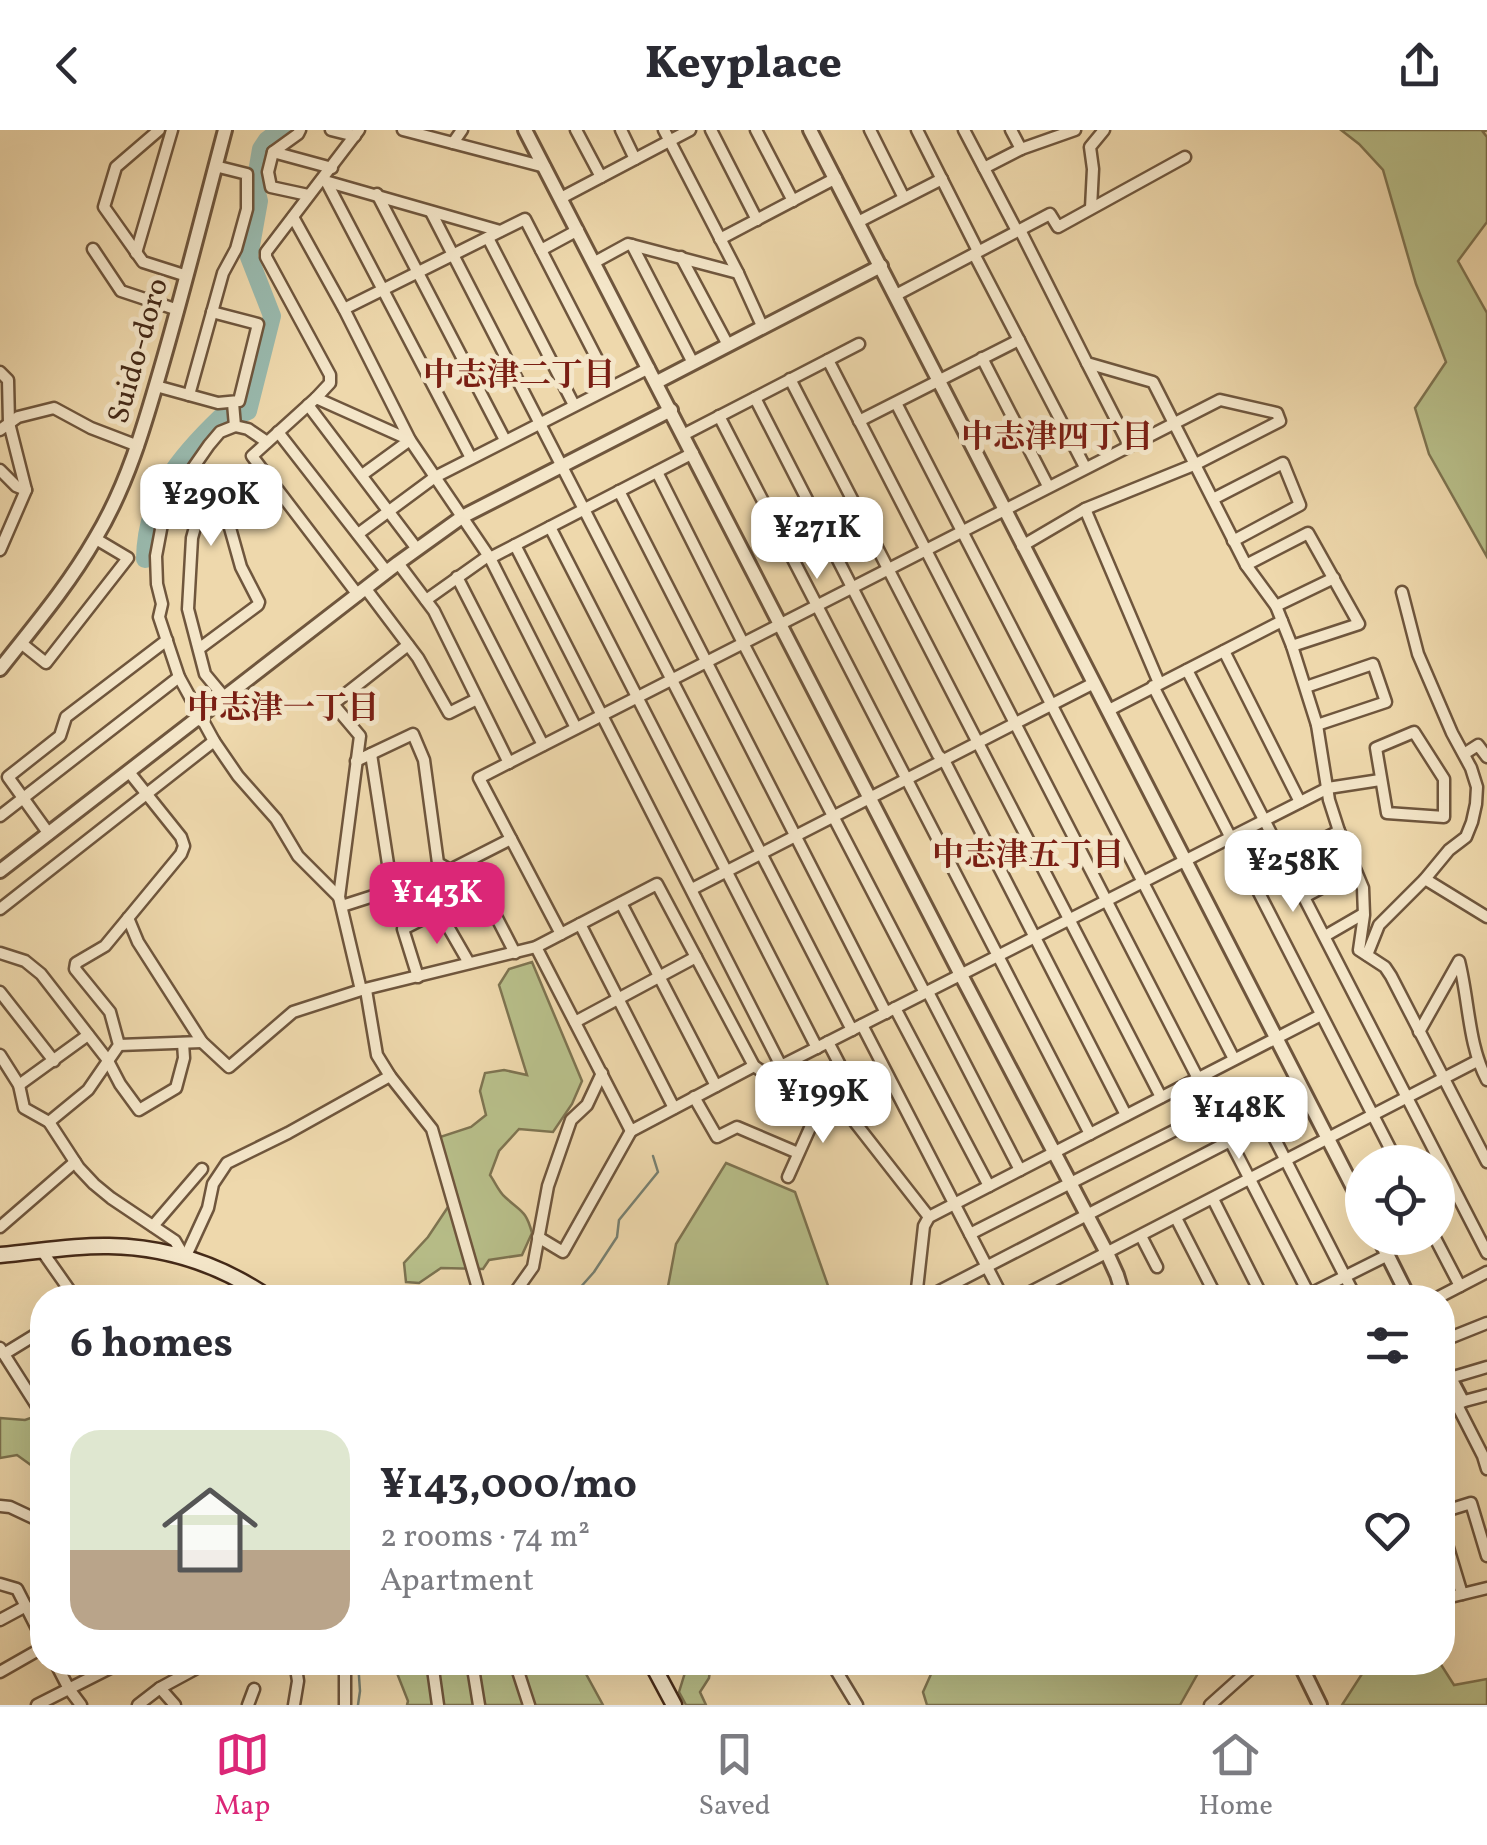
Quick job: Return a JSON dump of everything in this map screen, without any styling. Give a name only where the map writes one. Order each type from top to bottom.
[{"type":"main road","points":[[0,1256],[104,1246],[142,1248],[185,1258],[247,1285]]},
{"type":"main road","points":[[659,1675],[674,1705]]},
{"type":"street","points":[[160,130],[116,168],[104,207],[143,262],[187,276]]},
{"type":"street","points":[[136,253],[172,130]]},
{"type":"street","points":[[208,130],[224,132]]},
{"type":"street","points":[[300,130],[273,152],[268,172],[272,187],[308,195]]},
{"type":"street","points":[[331,130],[357,133],[266,252],[330,375],[330,383],[252,456],[408,645],[448,714],[477,699]]},
{"type":"street","points":[[453,143],[462,130]]},
{"type":"street","points":[[526,130],[1120,1285]]},
{"type":"street","points":[[576,130],[601,177]]},
{"type":"street","points":[[621,130],[635,159]]},
{"type":"street","points":[[561,198],[635,159],[666,135],[690,130]]},
{"type":"street","points":[[710,130],[756,220]]},
{"type":"street","points":[[756,130],[792,201]]},
{"type":"street","points":[[810,130],[1345,1170]]},
{"type":"street","points":[[870,130],[904,198]]},
{"type":"street","points":[[917,130],[1084,467]]},
{"type":"street","points":[[964,130],[1128,444]]},
{"type":"street","points":[[1011,130],[1020,149]]},
{"type":"street","points":[[984,168],[1020,149],[1074,130]]},
{"type":"street","points":[[1091,208],[1090,147],[1104,130]]},
{"type":"street","points":[[408,131],[545,167]]},
{"type":"street","name":"Suido-doro","points":[[0,669],[55,600],[96,539],[122,487],[178,310],[224,132]]},
{"type":"street","points":[[666,135],[763,328]]},
{"type":"street","points":[[273,152],[332,168]]},
{"type":"street","points":[[896,294],[1050,214],[1058,226],[1185,157]]},
{"type":"street","points":[[189,395],[223,273],[236,248],[248,209],[247,174],[215,166]]},
{"type":"street","points":[[720,239],[836,178]]},
{"type":"street","points":[[858,222],[942,179]]},
{"type":"street","points":[[324,181],[501,231]]},
{"type":"street","points":[[324,181],[470,458]]},
{"type":"street","points":[[378,194],[505,440]]},
{"type":"street","points":[[431,212],[762,853],[888,1077],[996,1285]]},
{"type":"street","points":[[293,217],[410,440],[489,557],[576,728]]},
{"type":"street","points":[[344,309],[524,219],[611,386]]},
{"type":"street","points":[[541,250],[578,230]]},
{"type":"street","points":[[488,238],[574,405]]},
{"type":"street","points":[[595,262],[628,244],[738,273]]},
{"type":"street","points":[[632,245],[693,363]]},
{"type":"street","points":[[93,249],[121,291],[178,310]]},
{"type":"street","points":[[681,257],[728,346]]},
{"type":"street","points":[[656,382],[881,266]]},
{"type":"street","points":[[156,386],[218,403],[239,401],[258,324],[212,312]]},
{"type":"street","points":[[859,421],[1019,340]]},
{"type":"street","points":[[684,435],[859,344]]},
{"type":"street","points":[[982,358],[1048,486]]},
{"type":"street","points":[[828,360],[1302,1285]]},
{"type":"street","points":[[1087,364],[1154,382],[1233,541],[1276,606],[1317,725],[1329,800],[1362,888],[1359,950],[1385,966],[1487,1162]]},
{"type":"street","points":[[358,534],[435,477],[649,368]]},
{"type":"street","points":[[0,550],[26,490],[4,426],[8,380],[1,373]]},
{"type":"street","points":[[790,379],[1162,1097]]},
{"type":"street","points":[[755,398],[1126,1115]]},
{"type":"street","points":[[561,934],[479,778],[1220,400],[1277,414],[1280,421],[1196,464],[1085,509],[1022,546]]},
{"type":"street","points":[[312,402],[410,440]]},
{"type":"street","points":[[312,402],[417,549]]},
{"type":"street","points":[[233,403],[235,426]]},
{"type":"street","points":[[896,403],[1234,1059]]},
{"type":"street","points":[[4,426],[54,408],[138,446]]},
{"type":"street","points":[[0,872],[462,517],[671,410]]},
{"type":"street","points":[[719,416],[1090,1134]]},
{"type":"street","points":[[266,442],[248,429],[235,426],[220,432],[172,496],[162,517],[156,556],[162,604],[159,617],[179,677],[214,741],[276,819],[298,856],[341,902]]},
{"type":"street","points":[[278,432],[358,534],[426,600],[509,763]]},
{"type":"street","points":[[362,476],[410,440]]},
{"type":"street","points":[[426,600],[489,557],[692,453]]},
{"type":"street","points":[[1213,498],[1283,463],[1300,505],[1233,541]]},
{"type":"street","points":[[656,472],[1020,1170]]},
{"type":"street","points":[[2,477],[26,490]]},
{"type":"street","points":[[619,491],[796,836],[989,1186]]},
{"type":"street","points":[[200,648],[258,605],[241,566],[223,503],[206,505],[197,520],[192,538],[188,609],[205,674],[225,698]]},
{"type":"street","points":[[1085,509],[1156,685],[1388,1145]]},
{"type":"street","points":[[550,526],[726,871],[823,1045],[854,1092]]},
{"type":"street","points":[[1246,564],[1308,533],[1359,624],[1292,646]]},
{"type":"street","points":[[21,643],[46,663],[128,558],[96,539]]},
{"type":"street","points":[[515,545],[781,1066],[1328,788],[1380,780]]},
{"type":"street","points":[[457,577],[543,745]]},
{"type":"street","points":[[1276,606],[1334,578]]},
{"type":"street","points":[[1366,955],[1379,925],[1466,837],[1475,810],[1477,788],[1472,768],[1452,733],[1418,654],[1402,592]]},
{"type":"street","points":[[1109,710],[1282,621]]},
{"type":"street","points":[[49,834],[8,777],[60,736],[66,717],[167,640]]},
{"type":"street","points":[[408,645],[333,704],[360,736],[341,902],[376,1055],[432,1129],[477,1285]]},
{"type":"street","points":[[1224,652],[1300,802]]},
{"type":"street","points":[[1306,687],[1373,664],[1386,702],[1317,725]]},
{"type":"street","points":[[1187,670],[1487,1253]]},
{"type":"street","points":[[0,816],[179,677]]},
{"type":"street","points":[[692,889],[1094,683]]},
{"type":"street","points":[[1414,732],[1444,779],[1444,817],[1386,812],[1380,780],[1376,748],[1414,732]]},
{"type":"street","points":[[356,761],[413,734],[424,760],[438,863],[450,870],[511,839]]},
{"type":"street","points":[[0,909],[214,741]]},
{"type":"street","points":[[1464,754],[1478,745],[1487,757]]},
{"type":"street","points":[[341,902],[392,890],[371,754]]},
{"type":"street","points":[[119,1045],[110,1012],[75,969],[76,963],[105,946],[184,846],[129,772]]},
{"type":"street","points":[[1475,810],[1487,816]]},
{"type":"street","points":[[1285,860],[1339,831]]},
{"type":"street","points":[[468,862],[514,953]]},
{"type":"street","points":[[1304,897],[1354,870]]},
{"type":"street","points":[[1425,879],[1487,917]]},
{"type":"street","points":[[128,918],[138,942],[202,1042],[229,1068],[293,1012],[536,947],[657,884],[754,1066],[772,1078],[842,1107],[929,1217]]},
{"type":"street","points":[[418,977],[403,929],[482,889]]},
{"type":"street","points":[[621,902],[716,1086]]},
{"type":"street","points":[[440,911],[469,963]]},
{"type":"street","points":[[1325,936],[1363,914]]},
{"type":"street","points":[[580,924],[674,1108]]},
{"type":"street","points":[[536,947],[631,1131]]},
{"type":"street","points":[[0,953],[25,961],[37,970],[107,1059],[140,1110],[176,1088],[184,1058],[183,1042]]},
{"type":"street","points":[[574,1022],[696,957]]},
{"type":"street","points":[[1420,1032],[1459,961],[1477,1062],[1487,1080]]},
{"type":"street","points":[[0,992],[54,1061]]},
{"type":"street","points":[[917,1285],[924,1226],[929,1217],[1321,1014]]},
{"type":"street","points":[[18,1085],[88,1035]]},
{"type":"street","points":[[49,1122],[88,1090],[119,1045],[202,1042]]},
{"type":"street","points":[[0,1055],[18,1085],[24,1108],[49,1122],[94,1184],[175,1241],[185,1258]]},
{"type":"street","points":[[1044,1285],[1477,1062]]},
{"type":"street","points":[[538,1236],[563,1252],[631,1131],[754,1066]]},
{"type":"street","points":[[521,1285],[533,1267],[548,1186],[571,1120],[587,1105],[602,1073]]},
{"type":"street","points":[[185,1258],[208,1208],[213,1184],[227,1163],[390,1076]]},
{"type":"street","points":[[788,1176],[828,1101],[888,1077]]},
{"type":"street","points":[[1221,1122],[1300,1084]]},
{"type":"street","points":[[694,1098],[717,1137],[737,1127],[798,1153]]},
{"type":"street","points":[[1257,1104],[1350,1285]]},
{"type":"street","points":[[970,1234],[1214,1110]]},
{"type":"street","points":[[952,1285],[1230,1141]]},
{"type":"street","points":[[0,1227],[75,1162]]},
{"type":"street","points":[[153,1226],[202,1170]]},
{"type":"street","points":[[1213,1199],[1256,1285]]},
{"type":"street","points":[[1176,1218],[1210,1285]]},
{"type":"street","points":[[1141,1236],[1157,1267]]},
{"type":"street","points":[[42,1252],[66,1285]]},
{"type":"street","points":[[1328,1285],[1388,1255],[1403,1285]]},
{"type":"street","points":[[1444,1255],[1460,1286]]},
{"type":"street","points":[[1455,1289],[1487,1272]]},
{"type":"street","points":[[1455,1336],[1487,1323]]},
{"type":"street","points":[[30,1338],[2,1351],[30,1395]]},
{"type":"street","points":[[1455,1377],[1487,1367]]},
{"type":"street","points":[[1455,1391],[1487,1469]]},
{"type":"street","points":[[1455,1403],[1487,1395]]},
{"type":"street","points":[[1455,1508],[1471,1503],[1487,1556]]},
{"type":"street","points":[[0,1506],[10,1506],[30,1516]]},
{"type":"street","points":[[1455,1571],[1462,1594]]},
{"type":"street","points":[[0,1584],[17,1589],[30,1614]]},
{"type":"street","points":[[1455,1595],[1487,1588]]},
{"type":"street","points":[[0,1620],[26,1606]]},
{"type":"street","points":[[0,1672],[30,1655]]},
{"type":"street","points":[[62,1675],[82,1705]]},
{"type":"street","points":[[37,1705],[96,1675]]},
{"type":"street","points":[[138,1705],[184,1675]]},
{"type":"street","points":[[294,1705],[297,1675]]},
{"type":"street","points":[[345,1675],[345,1705]]},
{"type":"street","points":[[434,1675],[438,1705]]},
{"type":"street","points":[[474,1675],[479,1705]]},
{"type":"street","points":[[519,1675],[529,1705]]},
{"type":"street","points":[[839,1675],[857,1705]]},
{"type":"street","points":[[1210,1705],[1243,1675]]},
{"type":"street","points":[[1306,1675],[1320,1705]]},
{"type":"street","points":[[160,1688],[176,1705]]},
{"type":"street","points":[[248,1705],[254,1689]]},
{"type":"green space","points":[[1341,130],[1487,130],[1483,132],[1487,137],[1487,222],[1458,261],[1487,313],[1487,557],[1429,454],[1415,408],[1446,362],[1416,284],[1383,170]]},
{"type":"green space","points":[[532,962],[582,1081],[553,1132],[519,1129],[499,1151],[490,1175],[503,1195],[525,1215],[532,1233],[522,1255],[489,1260],[483,1269],[441,1268],[419,1283],[406,1282],[404,1263],[428,1237],[456,1195],[440,1137],[471,1127],[486,1115],[480,1091],[485,1073],[504,1070],[527,1075],[499,985],[509,969]]},
{"type":"green space","points":[[726,1163],[795,1192],[828,1285],[668,1285],[676,1244]]},
{"type":"green space","points":[[0,1418],[30,1418],[30,1464],[17,1455],[0,1458]]},
{"type":"green space","points":[[398,1675],[587,1675],[603,1705],[407,1705]]},
{"type":"green space","points":[[684,1675],[709,1675],[700,1692],[706,1705],[686,1705],[679,1692]]},
{"type":"green space","points":[[931,1675],[1197,1675],[1180,1705],[927,1705],[923,1692]]},
{"type":"green space","points":[[1361,1675],[1448,1675],[1454,1685],[1487,1679],[1487,1705],[1342,1705]]},
{"type":"waterway","points":[[145,559],[151,516],[179,463],[222,416],[248,411],[272,316],[249,257],[259,201],[255,184],[261,149],[281,130]]},
{"type":"waterway","points":[[582,1285],[617,1237],[619,1220],[658,1172],[653,1156]]},
{"type":"waterway","points":[[358,1705],[359,1675]]},
{"type":"district","name":"中志津二丁目","points":[[519,377]]},
{"type":"district","name":"中志津四丁目","points":[[1057,439]]},
{"type":"district","name":"中志津一丁目","points":[[283,710]]},
{"type":"district","name":"中志津五丁目","points":[[1028,857]]}]
